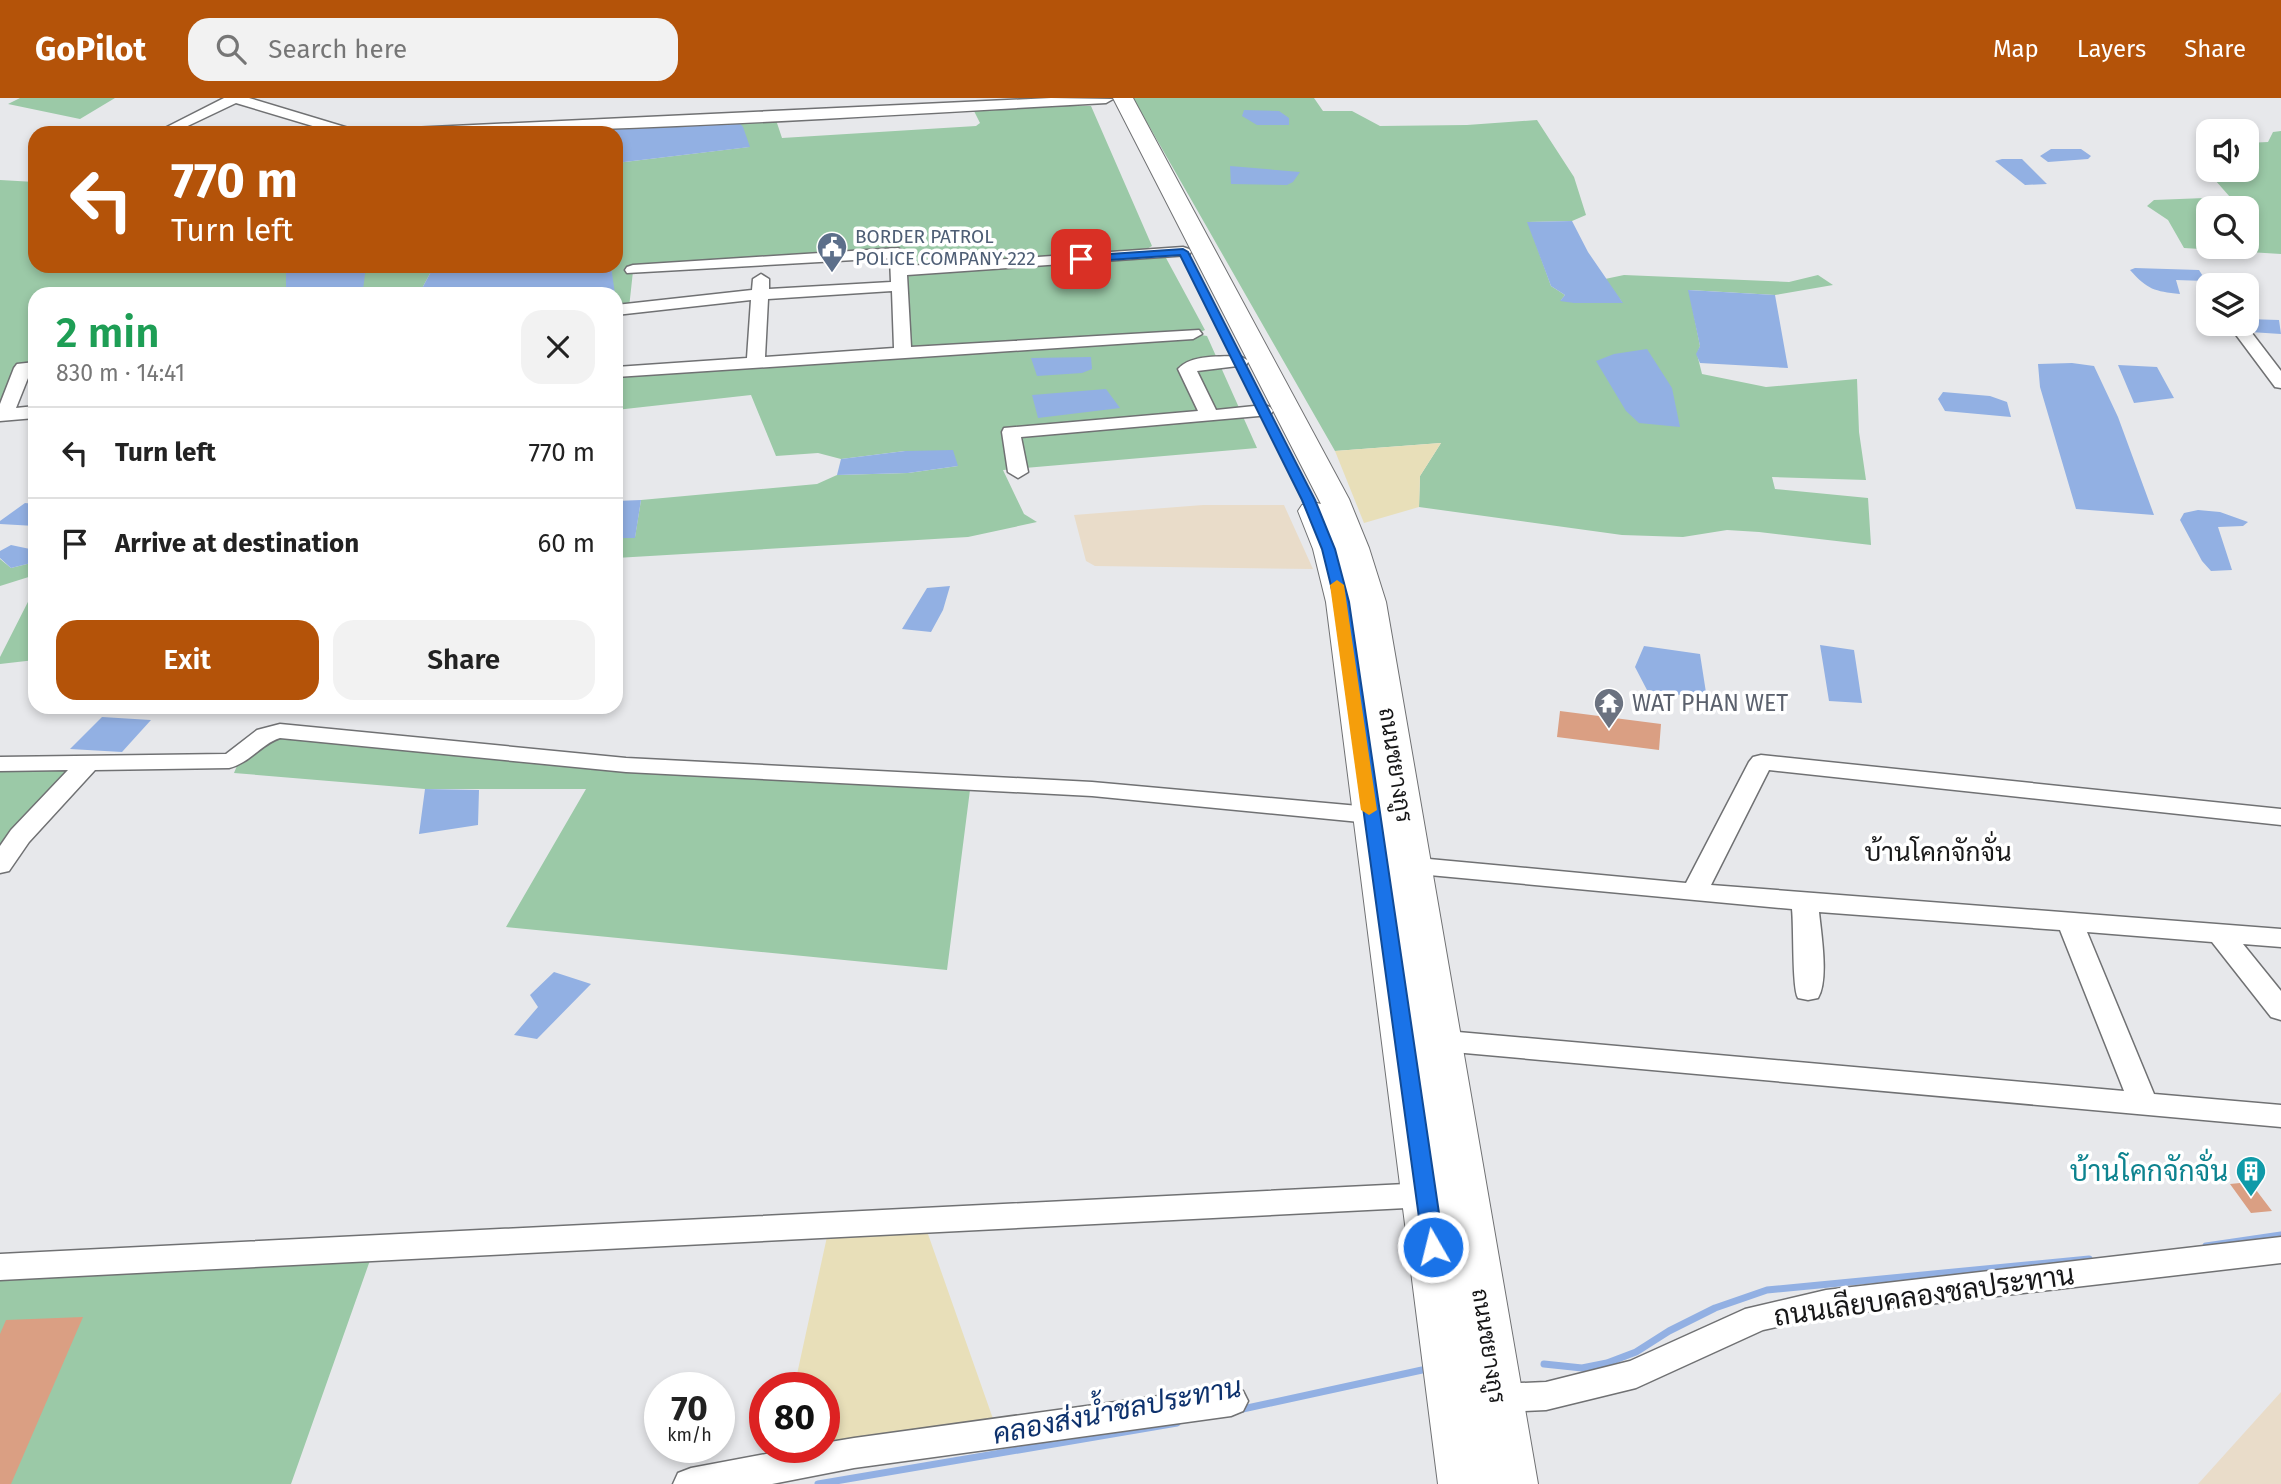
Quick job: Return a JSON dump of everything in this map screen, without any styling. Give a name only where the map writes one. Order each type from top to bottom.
[{"type":"highway","name":"ถนนชยางกูร","points":[[1105,98],[1183,252],[1206,275],[1334,499],[1354,548],[1370,602],[1511,1484]]},
{"type":"highway","name":"ถนนชยางกูร","points":[[1123,98],[1206,275],[1240,361],[1308,500],[1328,549],[1342,602],[1465,1484]]},
{"type":"street","points":[[177,126],[235,98],[327,126]]},
{"type":"street","points":[[558,126],[1105,98]]},
{"type":"street","points":[[623,309],[899,278],[1183,252]]},
{"type":"street","points":[[633,270],[898,253],[903,353]]},
{"type":"street","points":[[756,362],[761,262]]},
{"type":"street","points":[[623,372],[1193,334]]},
{"type":"street","points":[[2245,336],[2281,383]]},
{"type":"street","points":[[1209,415],[1187,369],[1193,365],[1240,361]]},
{"type":"street","points":[[28,368],[23,368],[3,414],[28,412]]},
{"type":"street","points":[[1018,472],[1011,432],[1264,411]]},
{"type":"street","points":[[0,764],[229,761],[241,756],[264,734],[280,730],[626,765],[1092,789],[1370,815]]},
{"type":"street","points":[[0,865],[20,836],[89,762]]},
{"type":"street","points":[[1694,892],[1762,762],[2281,817]]},
{"type":"street","points":[[1412,868],[1429,867],[1805,902],[2281,938]]},
{"type":"street","points":[[1805,902],[1809,945],[1808,991]]},
{"type":"street","points":[[2070,922],[2143,1103]]},
{"type":"street","points":[[2221,935],[2281,1010]]},
{"type":"street","points":[[1440,1043],[2281,1116]]},
{"type":"street","points":[[0,1267],[607,1237],[945,1216],[1426,1195]]},
{"type":"street","name":"ถนนเลียบคลองชลประทาน","points":[[1497,1398],[1546,1396],[1636,1374],[1757,1318],[1826,1303],[2281,1250]]},
{"type":"street","points":[[691,1484],[854,1453],[1231,1401]]},
{"type":"shaded area","points":[[1203,505],[1284,505],[1313,569],[1095,566],[1086,561],[1074,515]]},
{"type":"shaded area","points":[[2281,1392],[2281,1484],[2198,1484]]},
{"type":"green space","points":[[20,98],[115,98],[80,119],[8,104]]},
{"type":"green space","points":[[1133,98],[1314,98],[1323,111],[1352,111],[1380,126],[1467,125],[1537,120],[1574,177],[1586,215],[1572,221],[1528,222],[1551,286],[1565,295],[1561,300],[1622,302],[1605,279],[1624,275],[1789,282],[1818,275],[1833,285],[1775,295],[1689,290],[1700,346],[1697,354],[1702,374],[1766,387],[1857,379],[1859,432],[1866,480],[1772,477],[1775,489],[1868,498],[1871,545],[1727,530],[1683,537],[1622,535],[1419,507],[1420,476],[1441,443],[1335,451]]},
{"type":"green space","points":[[971,105],[1091,106],[1152,246],[1134,256],[1166,258],[1205,330],[1195,334],[1207,336],[1257,448],[1003,470],[1024,514],[1037,522],[968,537],[623,558],[623,538],[635,537],[641,500],[817,484],[837,475],[908,473],[958,466],[905,451],[841,459],[818,453],[776,456],[751,395],[623,409],[623,372],[903,353],[898,254],[633,271],[629,308],[623,309],[623,287],[613,287],[612,273],[623,273],[623,162],[749,147],[736,119],[775,117],[782,138],[976,126],[980,123]]},
{"type":"green space","points":[[2281,131],[2281,254],[2259,253],[2259,196],[2229,196],[2217,182],[2259,182],[2259,142],[2268,142],[2273,132]]},
{"type":"green space","points":[[0,180],[28,182],[28,273],[430,273],[423,287],[28,287],[28,368],[23,368],[0,415]]},
{"type":"green space","points":[[2196,198],[2196,249],[2184,248],[2168,220],[2147,206],[2154,200]]},
{"type":"green space","points":[[0,559],[11,568],[28,564],[28,577],[0,586]]},
{"type":"green space","points":[[28,602],[28,661],[0,664],[0,657]]},
{"type":"green space","points":[[264,734],[971,782],[947,970],[506,927],[586,789],[425,789],[234,773],[241,756]]},
{"type":"green space","points":[[89,762],[0,865],[0,764]]},
{"type":"green space","points":[[374,1249],[291,1484],[0,1484],[0,1267]]},
{"type":"sand","points":[[1441,443],[1420,476],[1419,507],[1364,523],[1335,451]]},
{"type":"sand","points":[[922,1217],[998,1433],[840,1458],[840,1372],[797,1372],[830,1223]]},
{"type":"sand","points":[[777,1463],[808,1463],[776,1468]]},
{"type":"water","points":[[1244,110],[1279,111],[1289,118],[1289,125],[1257,125],[1242,116]]},
{"type":"water","points":[[736,119],[743,127],[750,147],[623,162],[623,126],[586,126]]},
{"type":"water","points":[[2051,149],[2081,149],[2091,156],[2088,159],[2048,162],[2040,156]]},
{"type":"water","points":[[2022,159],[2047,184],[2025,185],[1995,161]]},
{"type":"water","points":[[1230,166],[1300,172],[1293,182],[1287,185],[1231,184]]},
{"type":"water","points":[[1572,221],[1588,252],[1623,303],[1560,301],[1565,295],[1551,286],[1527,222]]},
{"type":"water","points":[[2130,270],[2199,270],[2201,273],[2196,273],[2196,281],[2176,280],[2180,294],[2152,288]]},
{"type":"water","points":[[286,273],[365,273],[363,287],[286,287]]},
{"type":"water","points":[[430,273],[612,273],[614,287],[423,287]]},
{"type":"water","points":[[1688,290],[1775,295],[1788,368],[1700,363],[1696,354],[1700,346]]},
{"type":"water","points":[[2259,319],[2279,320],[2281,334],[2259,333]]},
{"type":"water","points":[[1647,349],[1672,388],[1680,427],[1639,423],[1626,411],[1596,361],[1614,354]]},
{"type":"water","points":[[1091,357],[1092,369],[1082,373],[1037,376],[1031,358]]},
{"type":"water","points":[[2072,363],[2094,366],[2118,417],[2154,515],[2076,509],[2040,387],[2038,364]]},
{"type":"water","points":[[2118,365],[2157,367],[2174,398],[2134,403]]},
{"type":"water","points":[[1106,389],[1120,408],[1038,418],[1032,395]]},
{"type":"water","points":[[1943,392],[1990,396],[2007,402],[2011,417],[1945,411],[1938,399]]},
{"type":"water","points":[[953,450],[958,466],[908,473],[837,475],[841,459],[905,451]]},
{"type":"water","points":[[641,500],[635,538],[623,538],[623,501]]},
{"type":"water","points":[[28,503],[28,526],[0,524],[0,521]]},
{"type":"water","points":[[2198,510],[2220,512],[2248,522],[2243,526],[2218,527],[2232,570],[2211,571],[2202,561],[2180,520],[2184,513]]},
{"type":"water","points":[[11,545],[28,549],[28,564],[11,568],[0,558],[0,551]]},
{"type":"water","points":[[950,586],[943,610],[931,632],[902,629],[927,588]]},
{"type":"water","points":[[1820,645],[1854,650],[1862,703],[1829,701]]},
{"type":"water","points":[[1644,646],[1700,654],[1707,699],[1647,690],[1635,667]]},
{"type":"water","points":[[102,717],[151,720],[122,752],[70,749]]},
{"type":"water","points":[[425,789],[479,790],[478,825],[419,834]]},
{"type":"water","points":[[554,972],[591,984],[537,1039],[514,1035],[538,1007],[530,995]]},
{"type":"building","name":"WAT PHAN WET","points":[[1560,711],[1661,724],[1659,750],[1557,737]]},
{"type":"building","name":"บ้านโคกจักจั่น","points":[[2250,1182],[2272,1211],[2251,1213],[2230,1184]]},
{"type":"building","points":[[83,1317],[11,1484],[0,1484],[0,1334],[6,1320]]},
{"type":"waterway","points":[[2206,1246],[2281,1235]]},
{"type":"waterway","points":[[1544,1364],[1582,1368],[1607,1363],[1636,1352],[1669,1331],[1715,1308],[1767,1290],[2089,1259]]},
{"type":"waterway","name":"คลองส่งน้ำชลประทาน","points":[[1238,1410],[1422,1370]]},
{"type":"waterway","name":"คลองส่งน้ำชลประทาน","points":[[818,1484],[1177,1423]]},
{"type":"slow traffic","points":[[1337,585],[1342,602],[1369,810]]},
{"type":"place","name":"BORDER PATROL POLICE COMPANY 222","points":[[832,274]]},
{"type":"place","name":"WAT PHAN WET","points":[[1609,730]]},
{"type":"place","name":"บ้านโคกจักจั่น","points":[[2251,1198]]},
{"type":"district","name":"บ้านโคกจักจั่น","points":[[1938,852]]},
{"type":"route","points":[[1081,259],[1183,252],[1308,500],[1328,549],[1342,602],[1433,1247]]}]
